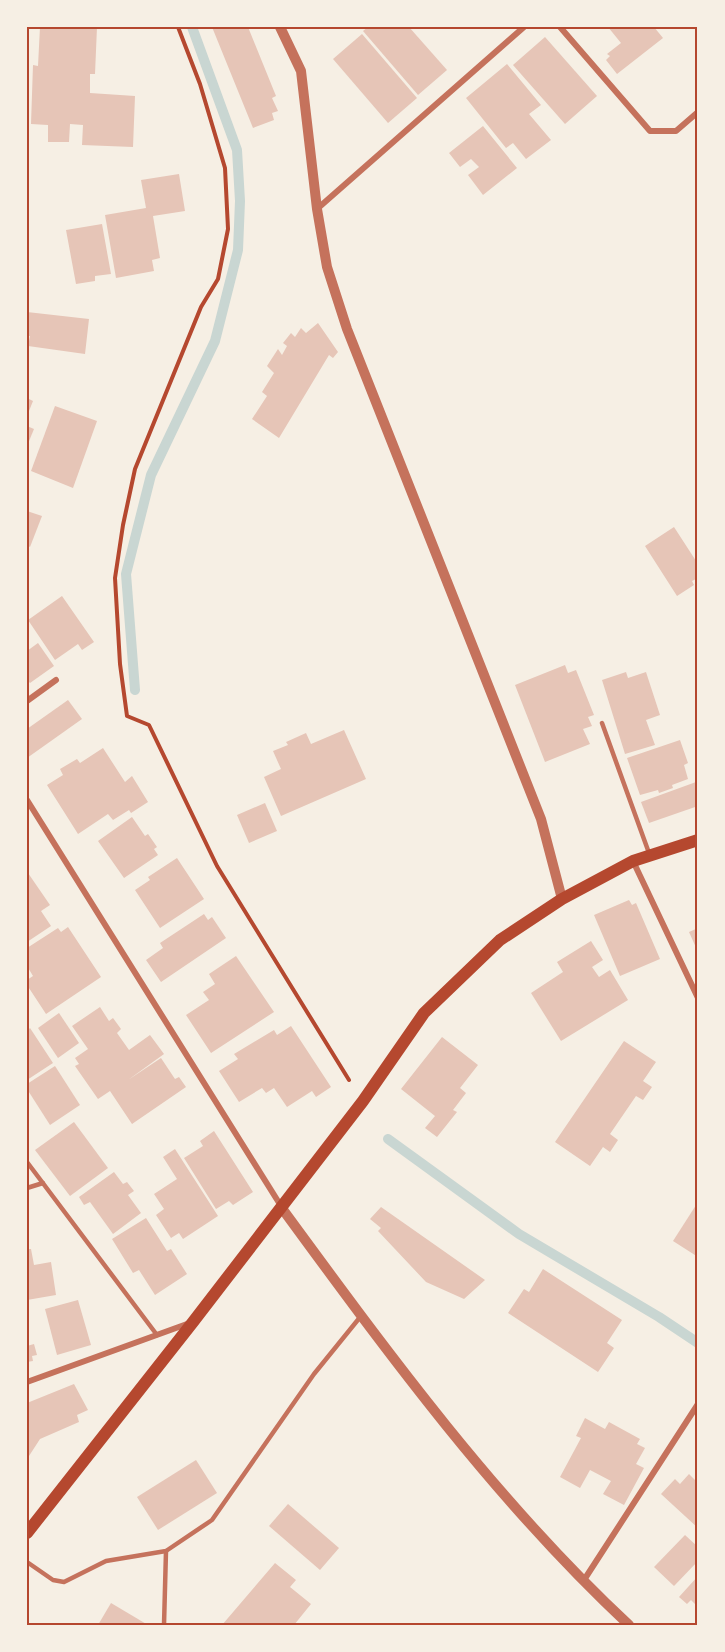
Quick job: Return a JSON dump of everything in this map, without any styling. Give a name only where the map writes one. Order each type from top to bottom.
[{"type":"main road","points":[[27,1533],[363,1101],[424,1013],[500,940],[562,899],[633,861],[698,840]]},
{"type":"street","points":[[280,27],[301,71],[317,209],[327,267],[347,329],[542,819],[562,899]]},
{"type":"street","points":[[317,209],[524,27]]},
{"type":"street","points":[[560,27],[650,131],[676,131],[698,112]]},
{"type":"street","points":[[27,701],[56,680]]},
{"type":"street","points":[[27,800],[281,1207],[396,1364],[508,1498],[584,1581],[629,1625]]},
{"type":"street","points":[[633,861],[698,998]]},
{"type":"street","points":[[27,1382],[193,1322]]},
{"type":"street","points":[[584,1581],[698,1404]]},
{"type":"lane","points":[[602,723],[650,855]]},
{"type":"lane","points":[[27,1162],[158,1335]]},
{"type":"lane","points":[[27,1188],[43,1184]]},
{"type":"lane","points":[[27,1562],[53,1580],[64,1582],[106,1561],[166,1551],[212,1520],[314,1374],[361,1316]]},
{"type":"lane","points":[[164,1625],[166,1551]]},
{"type":"path","points":[[178,27],[200,84],[225,168],[228,229],[218,279],[201,307],[135,469],[123,525],[115,578],[120,664],[127,716],[149,725],[217,866],[363,1101]]},
{"type":"building","points":[[40,27],[97,27],[95,74],[90,74],[90,93],[135,96],[133,147],[82,145],[83,125],[70,124],[69,142],[48,142],[48,125],[31,124],[33,65],[38,66]]},
{"type":"building","points":[[212,27],[248,27],[276,96],[272,98],[278,111],[272,113],[274,120],[253,128]]},
{"type":"building","points":[[368,27],[409,27],[447,70],[418,95],[363,31]]},
{"type":"building","points":[[608,27],[654,27],[663,38],[617,74],[606,60],[610,56],[607,54],[621,43]]},
{"type":"building","points":[[362,34],[417,98],[388,123],[333,59]]},
{"type":"building","points":[[545,37],[597,96],[565,124],[513,65]]},
{"type":"building","points":[[507,64],[541,105],[529,114],[551,140],[526,159],[513,143],[506,148],[466,98]]},
{"type":"building","points":[[483,126],[517,168],[483,195],[468,175],[479,167],[471,159],[460,167],[449,153]]},
{"type":"building","points":[[179,174],[185,211],[153,216],[160,258],[152,260],[154,271],[116,278],[105,215],[146,208],[141,180]]},
{"type":"building","points":[[102,224],[111,274],[95,276],[95,281],[76,284],[66,230]]},
{"type":"building","points":[[27,312],[89,319],[85,354],[28,346],[30,336],[27,336]]},
{"type":"building","points":[[318,323],[338,352],[333,358],[329,355],[279,438],[252,419],[267,396],[262,392],[274,373],[267,366],[278,349],[282,355],[287,346],[283,343],[291,333],[295,337],[301,328],[306,333]]},
{"type":"building","points":[[27,398],[33,401],[27,416]]},
{"type":"building","points":[[55,406],[97,421],[73,488],[31,471]]},
{"type":"building","points":[[27,426],[34,429],[27,446]]},
{"type":"building","points":[[27,511],[42,516],[30,547],[27,545]]},
{"type":"building","points":[[674,527],[698,564],[698,578],[692,581],[694,585],[677,596],[645,546]]},
{"type":"building","points":[[62,596],[94,642],[82,650],[78,644],[55,660],[28,620]]},
{"type":"building","points":[[38,643],[54,666],[30,683],[27,680],[27,651]]},
{"type":"building","points":[[565,665],[568,673],[576,670],[594,715],[588,717],[592,726],[583,729],[590,744],[545,762],[515,685]]},
{"type":"building","points":[[626,672],[628,678],[646,672],[660,715],[646,720],[655,745],[625,754],[602,680]]},
{"type":"building","points":[[68,700],[82,719],[27,758],[27,729]]},
{"type":"building","points":[[344,730],[366,779],[281,816],[264,777],[281,769],[273,751],[288,745],[286,742],[306,733],[311,744]]},
{"type":"building","points":[[680,740],[688,763],[684,765],[688,779],[659,793],[658,790],[640,795],[627,758]]},
{"type":"building","points":[[103,748],[125,782],[132,776],[148,802],[131,813],[129,810],[113,820],[108,814],[78,834],[47,785],[63,775],[60,769],[77,759],[80,763]]},
{"type":"building","points":[[696,782],[698,806],[649,823],[641,802]]},
{"type":"building","points":[[265,803],[277,831],[249,843],[237,815]]},
{"type":"building","points":[[132,817],[145,836],[148,834],[157,847],[154,849],[158,855],[124,878],[98,841]]},
{"type":"building","points":[[177,858],[204,899],[160,928],[135,890],[150,880],[148,877]]},
{"type":"building","points":[[28,873],[50,905],[41,911],[51,926],[27,942]]},
{"type":"building","points":[[629,900],[632,905],[636,903],[660,959],[620,976],[594,915]]},
{"type":"building","points":[[204,914],[208,920],[212,917],[226,938],[161,982],[146,960],[163,948],[160,943]]},
{"type":"building","points":[[68,927],[101,977],[46,1014],[27,985],[27,980],[33,976],[27,966],[27,948],[58,928],[61,932]]},
{"type":"building","points":[[698,928],[698,952],[689,932]]},
{"type":"building","points":[[591,941],[603,960],[592,967],[599,977],[610,970],[628,1000],[561,1041],[531,993],[563,972],[557,962]]},
{"type":"building","points":[[236,956],[274,1012],[211,1053],[186,1015],[209,1000],[203,992],[215,984],[209,974]]},
{"type":"building","points":[[100,1007],[109,1021],[113,1018],[121,1029],[117,1033],[129,1050],[150,1035],[164,1054],[128,1080],[161,1058],[175,1079],[179,1077],[186,1087],[132,1124],[110,1091],[98,1099],[75,1066],[79,1064],[75,1058],[88,1049],[72,1026]]},
{"type":"building","points":[[59,1013],[79,1043],[58,1058],[38,1028]]},
{"type":"building","points":[[291,1026],[331,1087],[316,1097],[312,1091],[287,1107],[274,1088],[266,1093],[262,1088],[239,1102],[219,1071],[238,1059],[234,1054],[274,1030],[277,1035]]},
{"type":"building","points":[[30,1028],[53,1063],[27,1080],[27,1031]]},
{"type":"building","points":[[442,1037],[478,1065],[460,1088],[466,1093],[453,1110],[457,1112],[437,1137],[425,1128],[435,1116],[401,1089]]},
{"type":"building","points":[[624,1041],[656,1062],[643,1081],[652,1087],[643,1100],[636,1096],[610,1134],[618,1140],[610,1152],[603,1147],[590,1166],[555,1142]]},
{"type":"building","points":[[55,1066],[80,1105],[50,1125],[27,1089],[27,1084]]},
{"type":"building","points":[[74,1122],[108,1168],[70,1196],[35,1150]]},
{"type":"building","points":[[214,1131],[253,1192],[233,1205],[229,1201],[216,1209],[184,1158],[203,1146],[200,1141]]},
{"type":"building","points":[[175,1149],[218,1216],[183,1239],[179,1233],[171,1238],[156,1215],[164,1209],[154,1194],[177,1179],[163,1157]]},
{"type":"building","points":[[114,1172],[123,1184],[127,1182],[134,1191],[128,1195],[141,1213],[113,1234],[90,1202],[84,1205],[79,1197]]},
{"type":"building","points":[[698,1202],[698,1257],[673,1241]]},
{"type":"building","points":[[381,1207],[485,1280],[464,1299],[426,1282],[378,1231],[381,1228],[370,1219]]},
{"type":"building","points":[[146,1218],[167,1251],[171,1249],[187,1274],[155,1295],[139,1270],[133,1273],[112,1239]]},
{"type":"building","points":[[27,1249],[31,1249],[34,1265],[51,1262],[56,1295],[27,1300]]},
{"type":"building","points":[[543,1269],[622,1320],[607,1343],[614,1348],[598,1372],[508,1313],[524,1289],[529,1292]]},
{"type":"building","points":[[78,1300],[91,1345],[57,1355],[45,1309]]},
{"type":"building","points":[[34,1344],[37,1355],[32,1356],[33,1361],[27,1362],[27,1346]]},
{"type":"building","points":[[74,1384],[88,1410],[77,1415],[79,1422],[40,1439],[29,1456],[27,1455],[27,1403]]},
{"type":"building","points":[[585,1418],[605,1429],[609,1422],[640,1439],[637,1444],[645,1448],[636,1464],[644,1468],[624,1505],[603,1494],[611,1481],[590,1470],[580,1488],[560,1477],[581,1438],[576,1436]]},
{"type":"building","points":[[196,1460],[217,1493],[158,1530],[137,1497]]},
{"type":"building","points":[[689,1474],[698,1483],[698,1528],[661,1494],[675,1479],[680,1484]]},
{"type":"building","points":[[288,1504],[339,1548],[320,1570],[269,1526]]},
{"type":"building","points":[[685,1535],[698,1547],[698,1561],[674,1586],[654,1567]]},
{"type":"building","points":[[275,1563],[296,1580],[290,1587],[311,1604],[294,1625],[222,1625]]},
{"type":"building","points":[[698,1576],[698,1607],[691,1600],[687,1604],[679,1597]]},
{"type":"building","points":[[111,1603],[148,1625],[98,1625]]},
{"type":"waterway","points":[[135,690],[126,574],[151,475],[215,341],[238,250],[240,201],[237,150],[192,27]]},
{"type":"waterway","points":[[388,1139],[519,1234],[659,1317],[698,1343]]}]
